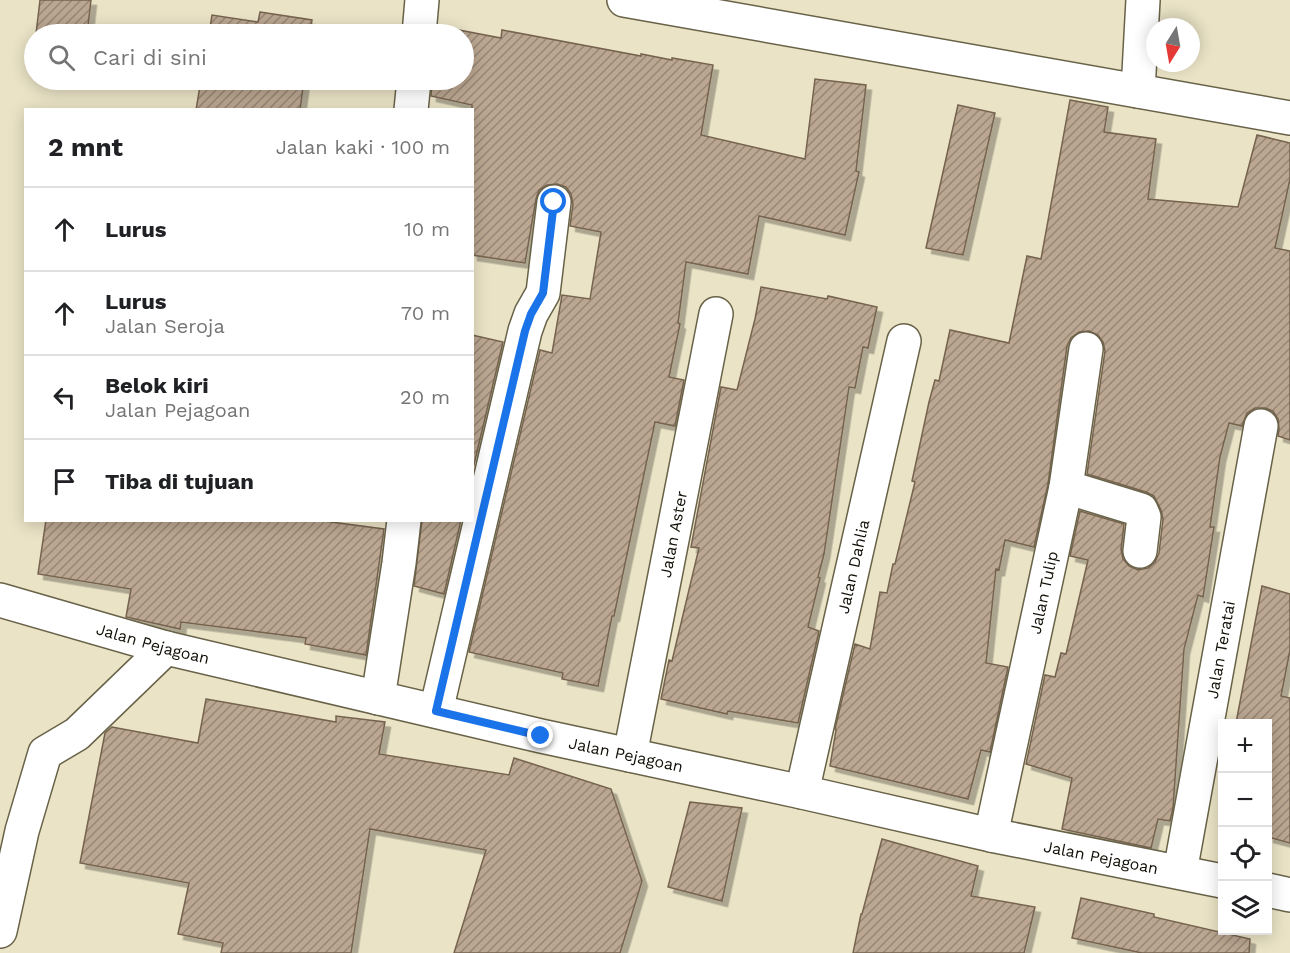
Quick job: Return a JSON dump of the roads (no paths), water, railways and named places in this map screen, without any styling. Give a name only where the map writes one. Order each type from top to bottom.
[{"type":"street","points":[[420,24],[422,0]]},
{"type":"street","points":[[624,0],[1290,118]]},
{"type":"street","points":[[1138,91],[1143,0]]},
{"type":"street","points":[[411,108],[413,90]]},
{"type":"street","points":[[436,711],[525,331],[531,314],[543,293],[554,202]]},
{"type":"street","name":"Jalan Aster","points":[[630,755],[716,314]]},
{"type":"street","name":"Jalan Dahlia","points":[[802,792],[904,341]]},
{"type":"street","name":"Jalan Tulip","points":[[991,835],[1066,487],[1086,349]]},
{"type":"street","name":"Jalan Teratai","points":[[1180,872],[1261,426]]},
{"type":"street","points":[[1066,487],[1141,510],[1144,517],[1140,551]]},
{"type":"street","points":[[378,698],[404,522]]},
{"type":"street","name":"Jalan Pejagoan","points":[[0,600],[166,648],[378,698],[991,835],[1218,880]]},
{"type":"street","points":[[0,931],[22,831],[45,753],[77,734],[166,648]]},
{"type":"street","points":[[1272,891],[1290,895]]}]
